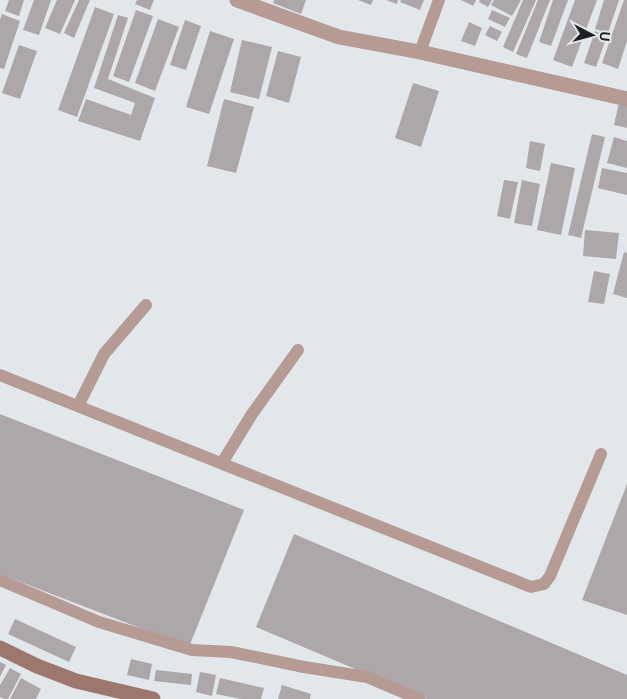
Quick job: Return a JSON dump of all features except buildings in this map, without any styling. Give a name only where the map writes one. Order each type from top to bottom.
[{"type":"street","points":[[237,0],[339,37],[420,52],[627,99]]},
{"type":"street","points":[[0,648],[37,666],[76,680],[153,699]]},
{"type":"lane","points":[[420,52],[439,0]]},
{"type":"lane","points":[[78,406],[104,354],[146,305]]},
{"type":"lane","points":[[222,464],[252,414],[298,350]]},
{"type":"lane","points":[[0,375],[531,587],[544,584],[550,576],[601,454]]},
{"type":"lane","points":[[0,580],[99,622],[192,650],[232,652],[304,667],[367,677],[419,699]]}]
